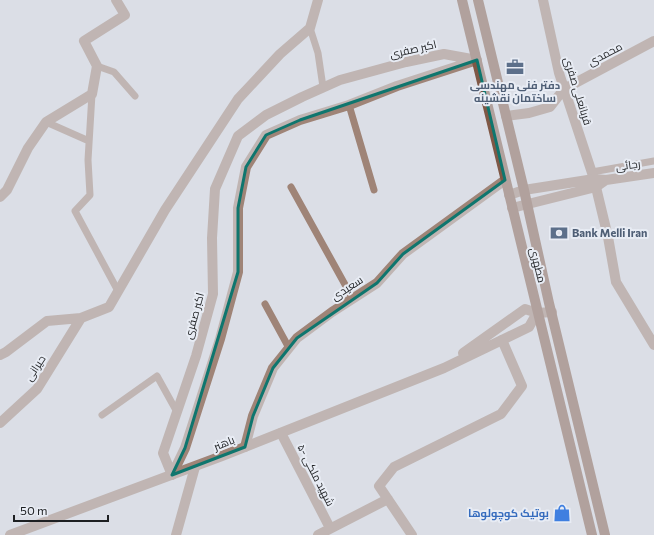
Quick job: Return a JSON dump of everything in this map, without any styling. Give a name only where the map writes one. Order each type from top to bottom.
[{"type":"main road","name":"مطهری","points":[[462,0],[592,535]]},
{"type":"main road","name":"مطهری","points":[[478,0],[528,204],[605,535]]},
{"type":"main road","points":[[477,60],[491,57]]},
{"type":"street","points":[[0,197],[7,190],[28,148],[46,122],[92,94],[96,66],[84,41],[125,16],[116,0]]},
{"type":"street","points":[[0,355],[47,321],[81,318],[109,307],[165,210],[238,99],[280,54],[310,28],[318,0]]},
{"type":"street","name":"قربانعلی صفری","points":[[543,0],[559,73],[594,179],[608,237],[616,282],[654,345]]},
{"type":"street","name":"محمدی","points":[[506,116],[530,113],[550,107],[564,88],[654,41]]},
{"type":"street","name":"اکبر صفری","points":[[172,475],[163,452],[196,356],[213,294],[212,238],[216,189],[238,136],[266,115],[340,80],[406,62],[444,54],[477,60]]},
{"type":"street","points":[[172,475],[185,448],[220,339],[238,272],[238,208],[246,168],[266,135],[300,120],[349,105],[396,86],[477,60]]},
{"type":"street","name":"رجائی","points":[[594,179],[606,180],[654,173]]},
{"type":"street","points":[[509,195],[524,190],[594,179]]},
{"type":"street","points":[[512,208],[528,204],[594,179]]},
{"type":"street","name":"سعیدی","points":[[245,447],[253,416],[273,368],[297,338],[377,283],[402,254],[505,180]]},
{"type":"street","points":[[444,368],[524,309],[538,313],[552,312]]},
{"type":"street","points":[[444,368],[529,327],[538,313]]},
{"type":"street","name":"حیرانی","points":[[0,423],[37,389],[81,318]]},
{"type":"street","points":[[412,535],[379,486],[394,467],[501,414],[522,386],[502,340]]},
{"type":"street","name":"باهنر","points":[[11,535],[245,447],[444,368]]},
{"type":"street","name":"۵- شهید ملکی","points":[[281,433],[330,528]]},
{"type":"street","points":[[176,535],[195,466]]},
{"type":"street","points":[[318,535],[388,499]]},
{"type":"lane","points":[[310,28],[318,53],[323,87]]},
{"type":"lane","points":[[96,66],[114,72],[135,96]]},
{"type":"lane","points":[[92,94],[88,160],[90,195],[75,211],[118,291]]},
{"type":"lane","points":[[349,105],[374,190]]},
{"type":"lane","points":[[46,122],[89,141]]},
{"type":"lane","points":[[594,179],[654,161]]},
{"type":"lane","points":[[291,187],[353,299]]},
{"type":"lane","points":[[265,304],[289,348]]},
{"type":"lane","points":[[102,415],[156,376],[177,412]]},
{"type":"highlighted area","points":[[477,60],[505,180],[403,254],[377,283],[297,338],[273,368],[253,416],[245,447],[172,475],[185,448],[238,272],[238,208],[246,167],[266,135],[300,120]]},
{"type":"place","name":"دفتر فنی مهندسی ساختمان نقشینه","points":[[515,67]]},
{"type":"place","name":"Bank Melli Iran","points":[[559,233]]},
{"type":"place","name":"بوتیک کوچولوها","points":[[562,513]]}]
